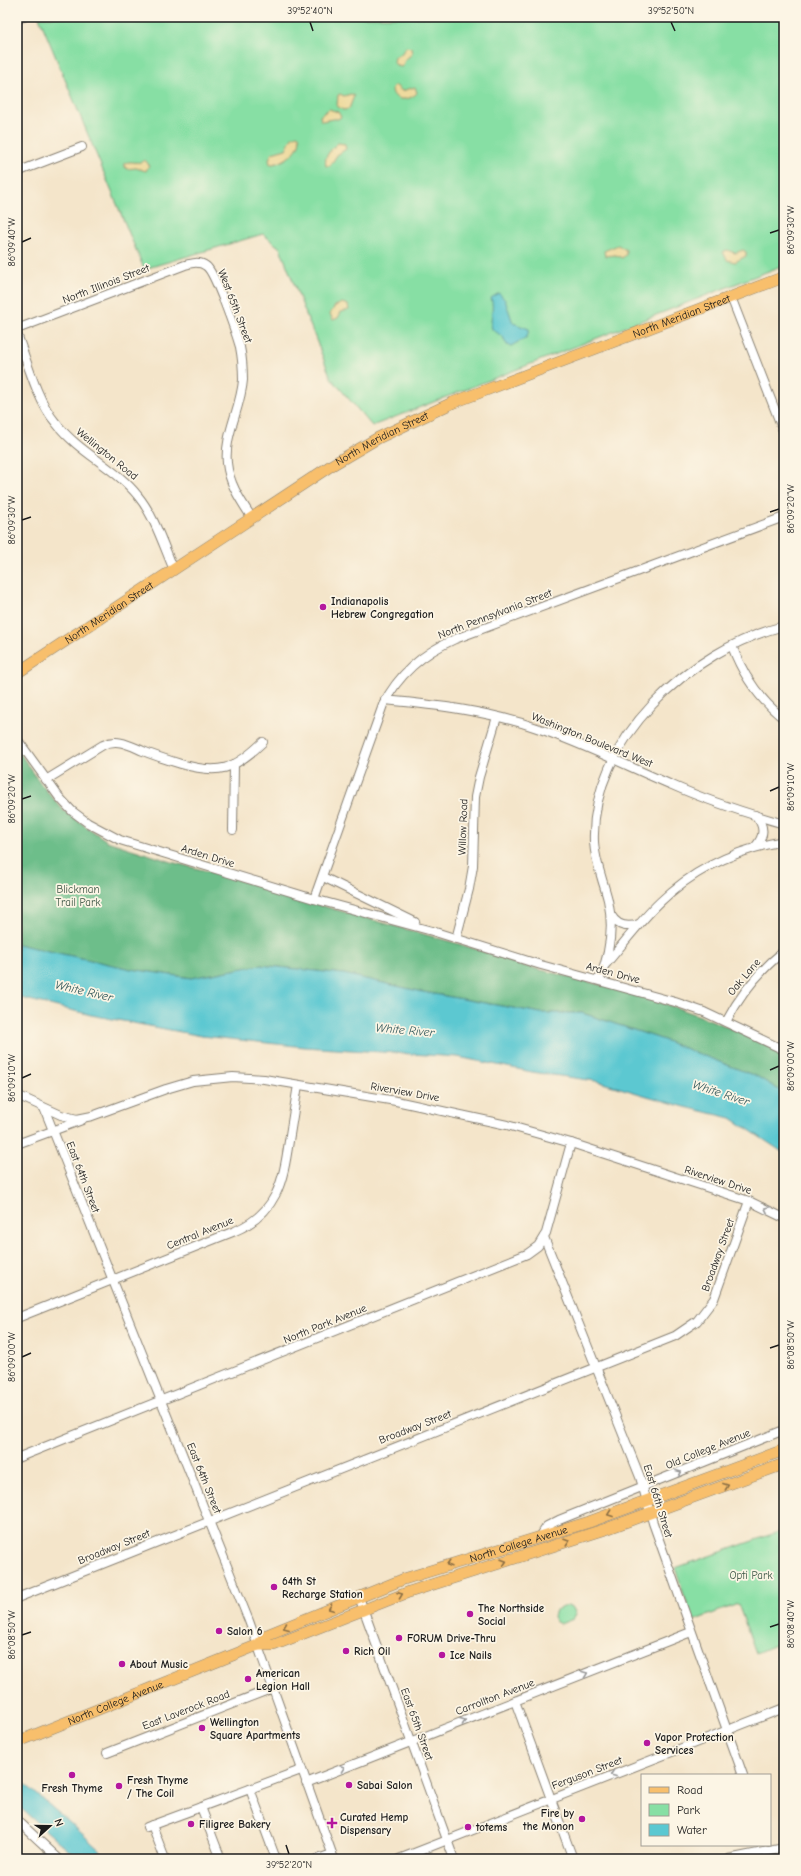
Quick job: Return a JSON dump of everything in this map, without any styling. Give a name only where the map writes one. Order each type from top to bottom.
[{"type":"main road","name":"North Meridian Street","points":[[17,674],[332,465],[378,438],[433,411],[486,389],[784,277]]},
{"type":"main road","name":"North College Avenue","points":[[258,1645],[269,1634],[418,1574],[540,1537],[646,1501],[784,1450]]},
{"type":"main road","name":"North College Avenue","points":[[17,1742],[258,1645],[274,1645],[439,1581],[542,1550],[650,1513],[784,1464]]},
{"type":"street","points":[[17,19],[24,17]]},
{"type":"street","points":[[17,172],[82,147]]},
{"type":"street","name":"North Illinois Street","points":[[17,329],[185,265],[195,263],[203,264]]},
{"type":"street","name":"West 65th Street","points":[[203,264],[208,268],[214,278],[240,346],[242,390],[229,440],[227,464],[234,490],[252,518]]},
{"type":"street","points":[[731,297],[784,433]]},
{"type":"street","name":"Wellington Road","points":[[17,334],[42,398],[55,422],[81,450],[116,475],[139,496],[148,512],[174,570]]},
{"type":"street","name":"North Pennsylvania Street","points":[[314,899],[385,700],[406,670],[422,657],[445,644],[784,517]]},
{"type":"street","points":[[599,980],[606,964],[610,942],[611,915],[598,869],[594,841],[597,804],[606,774],[614,758],[636,725],[663,695],[695,668],[732,646],[784,626]]},
{"type":"street","points":[[732,646],[742,670],[752,685],[768,705],[784,719]]},
{"type":"street","name":"Washington Boulevard West","points":[[385,700],[437,705],[497,717],[536,728],[614,758],[673,786],[784,824]]},
{"type":"street","name":"Willow Road","points":[[456,939],[469,889],[473,866],[475,797],[479,777],[497,717]]},
{"type":"street","name":"Arden Drive","points":[[17,739],[59,797],[76,814],[103,832],[120,840],[314,899],[432,931],[541,965],[692,1007],[784,1050]]},
{"type":"street","points":[[46,780],[103,745],[115,742],[126,743],[154,755],[203,770],[221,770],[234,764],[263,742]]},
{"type":"street","points":[[233,830],[234,764]]},
{"type":"street","points":[[755,815],[762,825],[763,832],[762,837],[755,847]]},
{"type":"street","points":[[606,964],[660,901],[690,878],[719,861],[755,847],[784,841]]},
{"type":"street","name":"Arden Drive","points":[[323,877],[432,931]]},
{"type":"street","points":[[611,915],[623,926],[640,924]]},
{"type":"street","name":"Oak Lane","points":[[726,1022],[737,1001],[760,972],[784,951]]},
{"type":"street","name":"Riverview Drive","points":[[17,1095],[44,1108],[72,1118],[87,1118],[176,1086],[204,1079],[247,1077],[298,1085],[423,1106],[494,1122],[571,1143],[749,1201],[784,1218]]},
{"type":"street","name":"Central Avenue","points":[[17,1318],[235,1231],[250,1223],[266,1210],[277,1194],[284,1175],[298,1085]]},
{"type":"street","name":"East 64th Street","points":[[44,1108],[258,1645],[301,1770],[333,1856]]},
{"type":"street","points":[[17,1144],[97,1115]]},
{"type":"street","name":"North Park Avenue","points":[[17,1458],[522,1256],[536,1248],[544,1237],[571,1143]]},
{"type":"street","name":"Broadway Street","points":[[17,1598],[675,1336],[691,1326],[702,1315],[714,1299],[749,1201]]},
{"type":"street","name":"East 66th Street","points":[[544,1237],[643,1487],[646,1501],[691,1632],[728,1730],[743,1774]]},
{"type":"street","name":"Old College Avenue","points":[[540,1537],[547,1526],[572,1515],[784,1430]]},
{"type":"street","name":"East 65th Street","points":[[359,1597],[454,1859]]},
{"type":"street","name":"Carrollton Avenue","points":[[306,1782],[691,1632]]},
{"type":"street","name":"East Laverock Road","points":[[107,1753],[273,1688]]},
{"type":"street","points":[[515,1701],[573,1859]]},
{"type":"street","name":"Ferguson Street","points":[[398,1859],[784,1708]]},
{"type":"street","points":[[165,1859],[150,1826],[301,1770]]},
{"type":"street","points":[[250,1789],[276,1859]]},
{"type":"street","points":[[202,1807],[219,1854]]},
{"type":"street","points":[[17,1820],[60,1859]]},
{"type":"street","points":[[728,1859],[768,1848],[784,1848]]},
{"type":"street","points":[[318,1859],[333,1856]]},
{"type":"green space","points":[[39,17],[784,17],[784,265],[372,426],[331,378],[280,248],[263,234],[144,269]]},
{"type":"green space","name":"Blickman Trail Park","points":[[17,749],[41,784],[64,811],[107,841],[175,863],[219,874],[301,900],[459,944],[501,957],[516,964],[619,990],[687,1011],[752,1038],[784,1054],[784,1093],[758,1077],[661,1039],[582,1013],[541,1013],[423,992],[344,974],[260,965],[192,978],[131,969],[17,944]]},
{"type":"green space","name":"Opti Park","points":[[784,1530],[784,1641],[756,1653],[738,1604],[693,1621],[675,1568]]},
{"type":"green space","points":[[568,1605],[573,1608],[576,1614],[573,1619],[560,1624],[555,1621],[553,1616],[555,1610]]},
{"type":"sand","points":[[406,47],[411,48],[412,54],[405,60],[402,67],[397,66],[394,63],[395,57],[401,54]]},
{"type":"sand","points":[[395,85],[402,91],[415,87],[417,93],[410,98],[398,98],[393,93],[392,88]]},
{"type":"sand","points":[[340,94],[344,96],[351,94],[354,96],[349,109],[343,110],[337,106],[338,95]]},
{"type":"sand","points":[[329,109],[338,112],[341,117],[338,119],[321,121],[320,116]]},
{"type":"sand","points":[[297,135],[299,136],[300,141],[295,151],[280,162],[270,164],[269,159],[272,153],[286,149],[292,137]]},
{"type":"sand","points":[[338,143],[345,144],[346,149],[337,155],[330,166],[326,166],[325,162],[327,156]]},
{"type":"sand","points":[[145,160],[149,165],[146,171],[136,168],[126,169],[125,167],[125,163],[140,162]]},
{"type":"sand","points":[[618,245],[626,250],[626,255],[622,258],[616,255],[605,256],[604,251]]},
{"type":"sand","points":[[727,250],[735,253],[743,250],[746,252],[746,256],[735,262],[727,260],[723,252]]},
{"type":"sand","points":[[342,303],[348,305],[349,310],[341,312],[338,318],[333,320],[330,314],[335,306]]},
{"type":"water","points":[[499,293],[505,300],[513,323],[529,329],[527,337],[511,346],[507,345],[503,337],[492,329],[491,325],[491,298]]},
{"type":"water","name":"White River","points":[[17,944],[131,969],[191,978],[260,965],[344,974],[423,992],[541,1013],[582,1013],[661,1039],[758,1077],[784,1093],[784,1153],[731,1118],[685,1107],[596,1081],[532,1072],[458,1057],[305,1047],[202,1036],[91,1015],[17,997]]},
{"type":"water","points":[[17,1777],[109,1859],[78,1859],[17,1805]]},
{"type":"place","name":"Indianapolis Hebrew Congregation","points":[[323,607]]},
{"type":"place","name":"64th St Recharge Station","points":[[274,1587]]},
{"type":"place","name":"The Northside Social","points":[[470,1614]]},
{"type":"place","name":"Salon 6","points":[[219,1631]]},
{"type":"place","name":"FORUM Drive-Thru","points":[[399,1638]]},
{"type":"place","name":"Rich Oil","points":[[346,1651]]},
{"type":"place","name":"Ice Nails","points":[[442,1655]]},
{"type":"place","name":"About Music","points":[[122,1664]]},
{"type":"place","name":"American Legion Hall","points":[[248,1679]]},
{"type":"place","name":"Wellington Square Apartments","points":[[202,1728]]},
{"type":"place","name":"Vapor Protection Services","points":[[647,1743]]},
{"type":"place","name":"Fresh Thyme","points":[[72,1775]]},
{"type":"place","name":"Sabai Salon","points":[[349,1785]]},
{"type":"place","name":"Fresh Thyme / The Coil","points":[[119,1786]]},
{"type":"place","name":"Fire by the Monon","points":[[582,1819]]},
{"type":"place","name":"Curated Hemp Dispensary","points":[[332,1823]]},
{"type":"place","name":"Filigree Bakery","points":[[191,1824]]},
{"type":"place","name":"totems","points":[[468,1827]]}]
